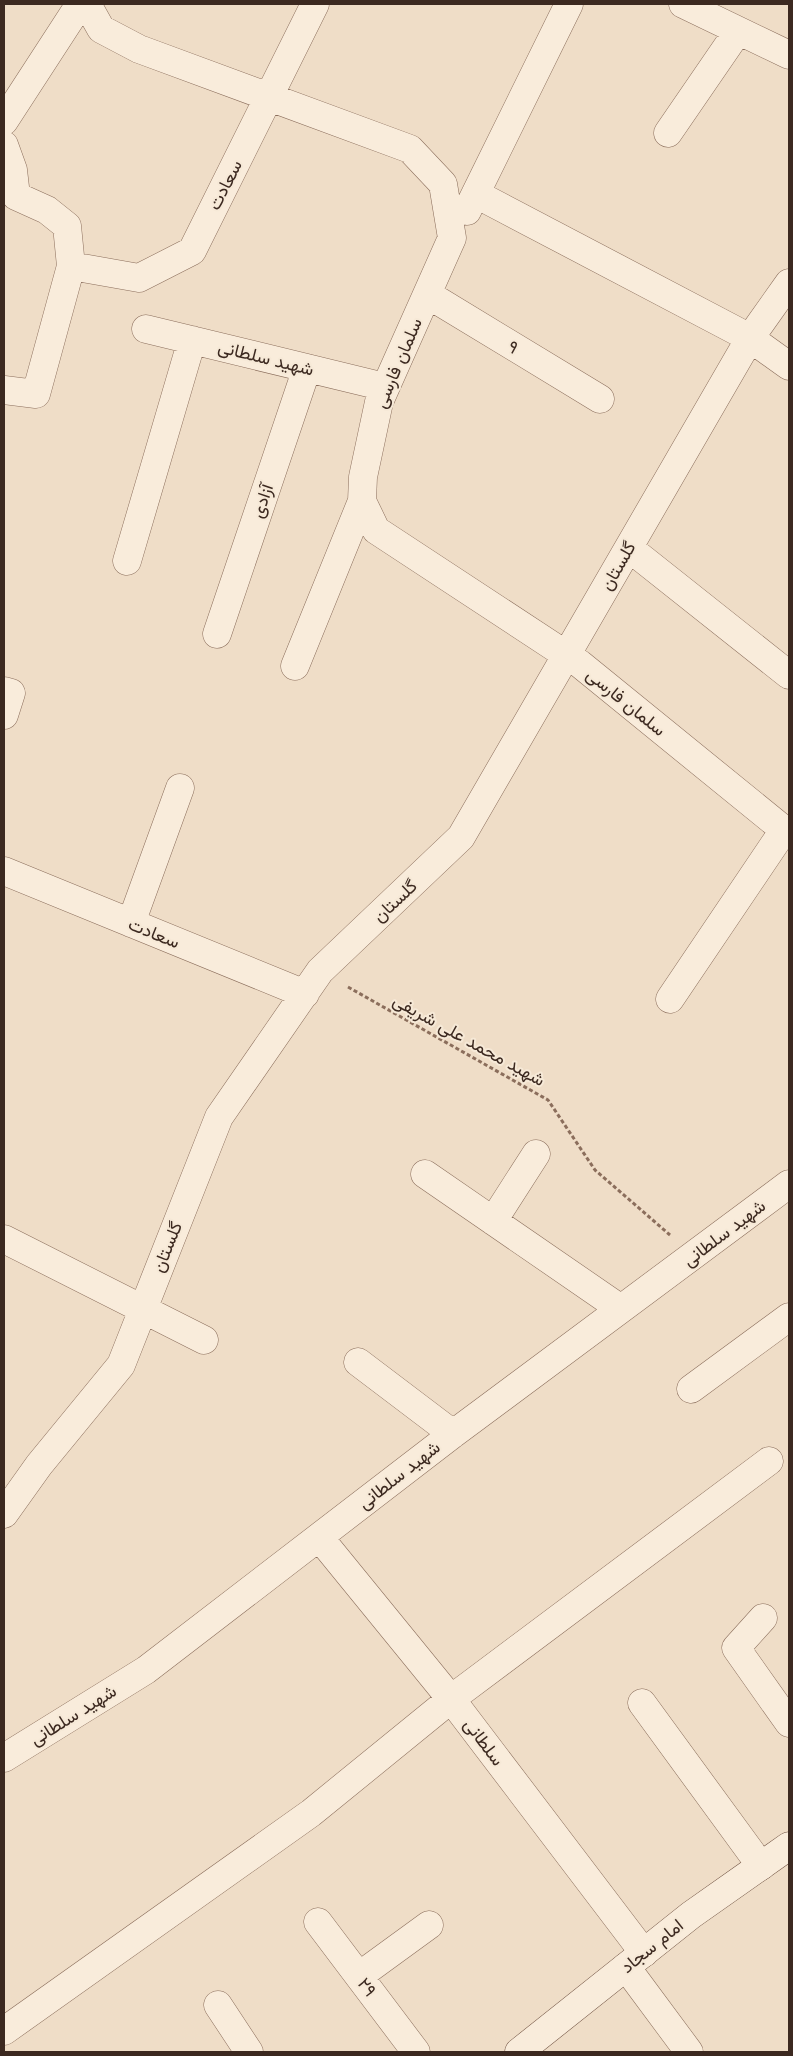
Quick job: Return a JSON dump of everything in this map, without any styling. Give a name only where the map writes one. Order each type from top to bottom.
[{"type":"street","points":[[4,121],[80,4]]},
{"type":"street","points":[[87,4],[101,29],[139,49],[410,149],[443,184],[452,238]]},
{"type":"street","name":"سعادت","points":[[71,266],[139,278],[192,251],[315,4]]},
{"type":"street","name":"سلمان فارسی","points":[[569,4],[476,194],[452,238],[379,402],[363,477],[362,500],[376,530],[566,657],[580,664],[787,832]]},
{"type":"street","points":[[683,4],[789,55]]},
{"type":"street","points":[[668,132],[738,30]]},
{"type":"street","points":[[4,145],[13,170],[16,196],[47,210],[67,226],[71,266],[36,394],[4,390]]},
{"type":"street","points":[[476,194],[750,338],[789,366]]},
{"type":"street","name":"گلستان","points":[[4,1514],[39,1465],[121,1364],[219,1117],[320,971],[461,838],[750,338],[789,283]]},
{"type":"street","name":"۹","points":[[427,294],[600,399]]},
{"type":"street","name":"شهید سلطانی","points":[[146,329],[386,388]]},
{"type":"street","points":[[127,562],[192,340]]},
{"type":"street","name":"آزادی","points":[[217,634],[307,368]]},
{"type":"street","points":[[295,666],[362,500]]},
{"type":"street","points":[[629,548],[789,675]]},
{"type":"street","points":[[130,923],[180,788]]},
{"type":"street","points":[[670,999],[787,832]]},
{"type":"street","name":"سعادت","points":[[4,872],[305,994]]},
{"type":"street","points":[[493,1221],[536,1154]]},
{"type":"street","points":[[425,1174],[621,1309]]},
{"type":"street","name":"شهید سلطانی","points":[[4,1758],[146,1670],[452,1434],[789,1184]]},
{"type":"street","points":[[4,1239],[204,1340]]},
{"type":"street","points":[[691,1389],[789,1317]]},
{"type":"street","points":[[360,1360],[452,1434]]},
{"type":"street","points":[[4,2031],[312,1813],[451,1699],[769,1461]]},
{"type":"street","name":"سلطانی","points":[[319,1537],[451,1699],[635,1960],[689,2052]]},
{"type":"street","points":[[763,1618],[736,1648],[789,1723]]},
{"type":"street","points":[[642,1703],[761,1866]]},
{"type":"street","name":"امام سجاد","points":[[519,2052],[691,1915],[789,1846]]},
{"type":"street","name":"۲۹","points":[[318,1922],[416,2052]]},
{"type":"street","points":[[359,1976],[429,1925]]},
{"type":"street","points":[[218,2005],[249,2052]]},
{"type":"path","name":"شهید محمد علی شریفی","points":[[320,971],[452,1048],[548,1100],[596,1170],[693,1255]]}]
